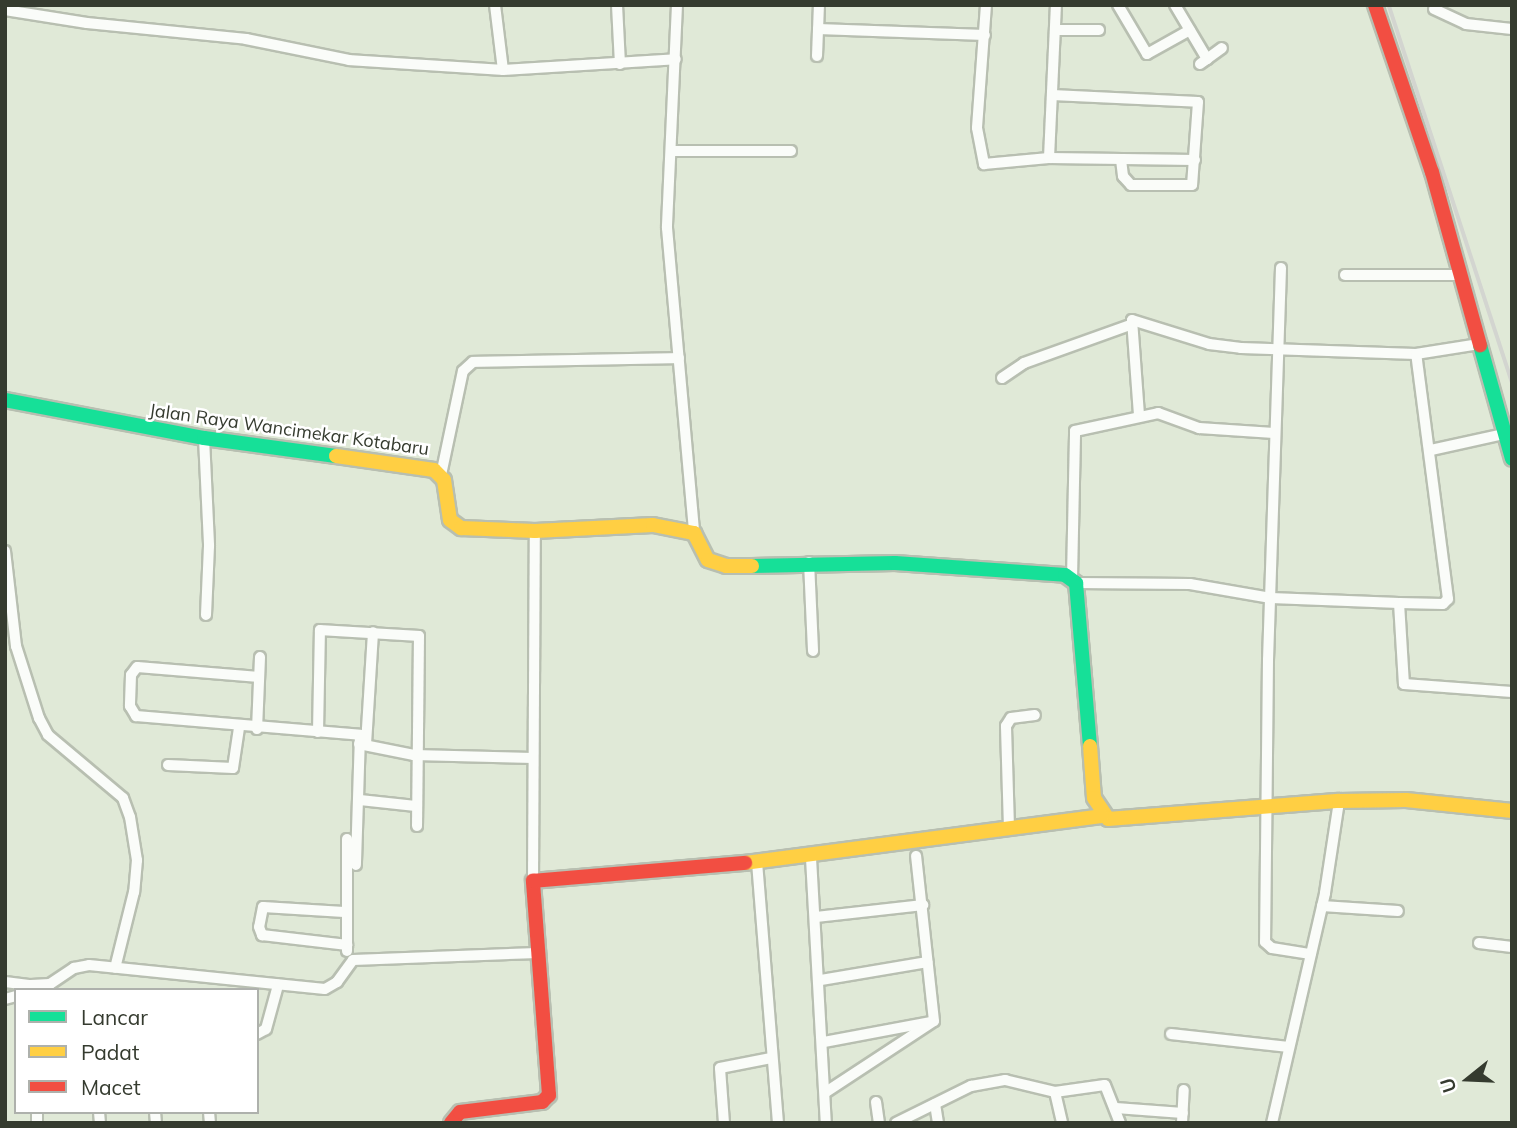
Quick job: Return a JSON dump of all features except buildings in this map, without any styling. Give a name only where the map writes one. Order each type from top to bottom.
[{"type":"street","points":[[39,17],[42,5]]},
{"type":"street","points":[[495,5],[503,70]]},
{"type":"street","points":[[617,5],[620,64]]},
{"type":"street","points":[[677,5],[667,228],[694,533],[704,554],[716,564],[810,562],[982,568],[1074,580],[1190,584],[1271,598],[1443,604],[1448,599],[1431,450],[1416,354]]},
{"type":"street","points":[[817,56],[819,5]]},
{"type":"street","points":[[986,5],[977,128],[982,162],[1049,158],[1195,160]]},
{"type":"street","points":[[1049,158],[1056,5]]},
{"type":"street","points":[[1118,5],[1147,54],[1190,30]]},
{"type":"street","points":[[1175,5],[1204,62],[1222,48]]},
{"type":"street","points":[[1375,5],[1432,172],[1512,459]]},
{"type":"street","points":[[1434,9],[1466,24],[1512,29]]},
{"type":"street","points":[[5,10],[39,17],[246,39],[349,60],[503,70],[676,59]]},
{"type":"street","points":[[818,29],[985,35]]},
{"type":"street","points":[[1055,30],[1099,30]]},
{"type":"street","points":[[1052,95],[1194,99],[1200,110],[1192,185],[1151,187],[1126,182],[1121,159]]},
{"type":"street","points":[[671,151],[791,151]]},
{"type":"street","points":[[1281,268],[1274,433],[1265,942],[1272,948],[1311,954]]},
{"type":"street","points":[[1345,275],[1461,275]]},
{"type":"street","points":[[1002,378],[1024,363],[1130,325],[1136,320],[1224,346],[1278,346],[1416,354],[1479,344]]},
{"type":"street","points":[[1130,325],[1139,415]]},
{"type":"street","points":[[442,475],[463,371],[473,362],[678,358]]},
{"type":"street","name":"Jalan Raya Wancimekar Kotabaru","points":[[5,400],[204,439],[395,463],[442,475],[450,520],[456,527],[535,531],[653,525],[694,533]]},
{"type":"street","points":[[1101,816],[1092,786],[1074,580],[1077,509],[1073,435],[1088,426],[1158,413],[1199,428],[1274,433]]},
{"type":"street","points":[[1431,450],[1504,434]]},
{"type":"street","points":[[204,439],[209,546],[206,615]]},
{"type":"street","points":[[451,1123],[460,1112],[542,1102],[549,1095],[533,881],[535,531]]},
{"type":"street","points":[[5,551],[16,646],[39,718],[48,735],[122,798],[130,817],[137,860],[134,892],[115,968]]},
{"type":"street","points":[[810,562],[813,651]]},
{"type":"street","points":[[1399,603],[1404,684],[1512,692]]},
{"type":"street","points":[[318,732],[320,630],[373,632],[421,638],[414,755],[417,826]]},
{"type":"street","points":[[356,866],[362,744],[373,632]]},
{"type":"street","points":[[257,729],[260,657]]},
{"type":"street","points":[[259,677],[132,669],[130,705],[136,716],[239,728],[360,735],[362,744]]},
{"type":"street","points":[[1009,828],[1006,726],[1011,718],[1035,715]]},
{"type":"street","points":[[168,765],[233,768],[239,728]]},
{"type":"street","points":[[362,744],[414,755],[533,758]]},
{"type":"street","points":[[360,800],[416,806]]},
{"type":"street","points":[[533,881],[811,858],[1101,816],[1108,820],[1266,805],[1406,800],[1512,811]]},
{"type":"street","points":[[1272,1123],[1322,906],[1339,801]]},
{"type":"street","points":[[5,982],[36,988],[74,968],[115,968],[325,989],[337,982],[348,961],[344,912],[346,839]]},
{"type":"street","points":[[916,856],[934,1021]]},
{"type":"street","points":[[811,858],[821,980],[826,1123]]},
{"type":"street","points":[[757,862],[778,1123]]},
{"type":"street","points":[[816,917],[923,905]]},
{"type":"street","points":[[1322,906],[1398,911]]},
{"type":"street","points":[[344,912],[263,907],[259,927],[262,935],[346,945]]},
{"type":"street","points":[[1479,943],[1512,947]]},
{"type":"street","points":[[348,961],[538,953]]},
{"type":"street","points":[[821,980],[927,962]]},
{"type":"street","points":[[259,1033],[266,1029],[278,985]]},
{"type":"street","points":[[824,1042],[934,1021]]},
{"type":"street","points":[[826,1091],[934,1021]]},
{"type":"street","points":[[1171,1034],[1288,1047]]},
{"type":"street","points":[[724,1123],[720,1068],[771,1058]]},
{"type":"street","points":[[896,1123],[971,1086],[1005,1080],[1055,1091],[1105,1085],[1120,1123]]},
{"type":"street","points":[[1116,1108],[1183,1118],[1184,1090]]},
{"type":"street","points":[[1055,1091],[1062,1123]]},
{"type":"street","points":[[876,1101],[880,1123]]},
{"type":"street","points":[[935,1104],[938,1123]]},
{"type":"railway","points":[[1389,5],[1512,382]]},
{"type":"traffic: fast","points":[[1480,345],[1512,459]]},
{"type":"traffic: fast","points":[[5,400],[204,438],[336,456]]},
{"type":"traffic: fast","points":[[752,566],[895,563],[1065,575],[1076,583],[1090,746]]},
{"type":"traffic: slow","points":[[336,456],[434,470],[444,480],[450,520],[461,528],[535,531],[653,525],[694,533],[708,560],[726,566],[752,566]]},
{"type":"traffic: slow","points":[[1090,746],[1094,798],[1108,819],[1339,801],[1406,800],[1512,811]]},
{"type":"traffic: slow","points":[[745,863],[1102,816]]},
{"type":"traffic: jam","points":[[1375,5],[1432,172],[1480,345]]},
{"type":"traffic: jam","points":[[451,1123],[460,1112],[542,1102],[549,1095],[533,881],[745,863]]}]
